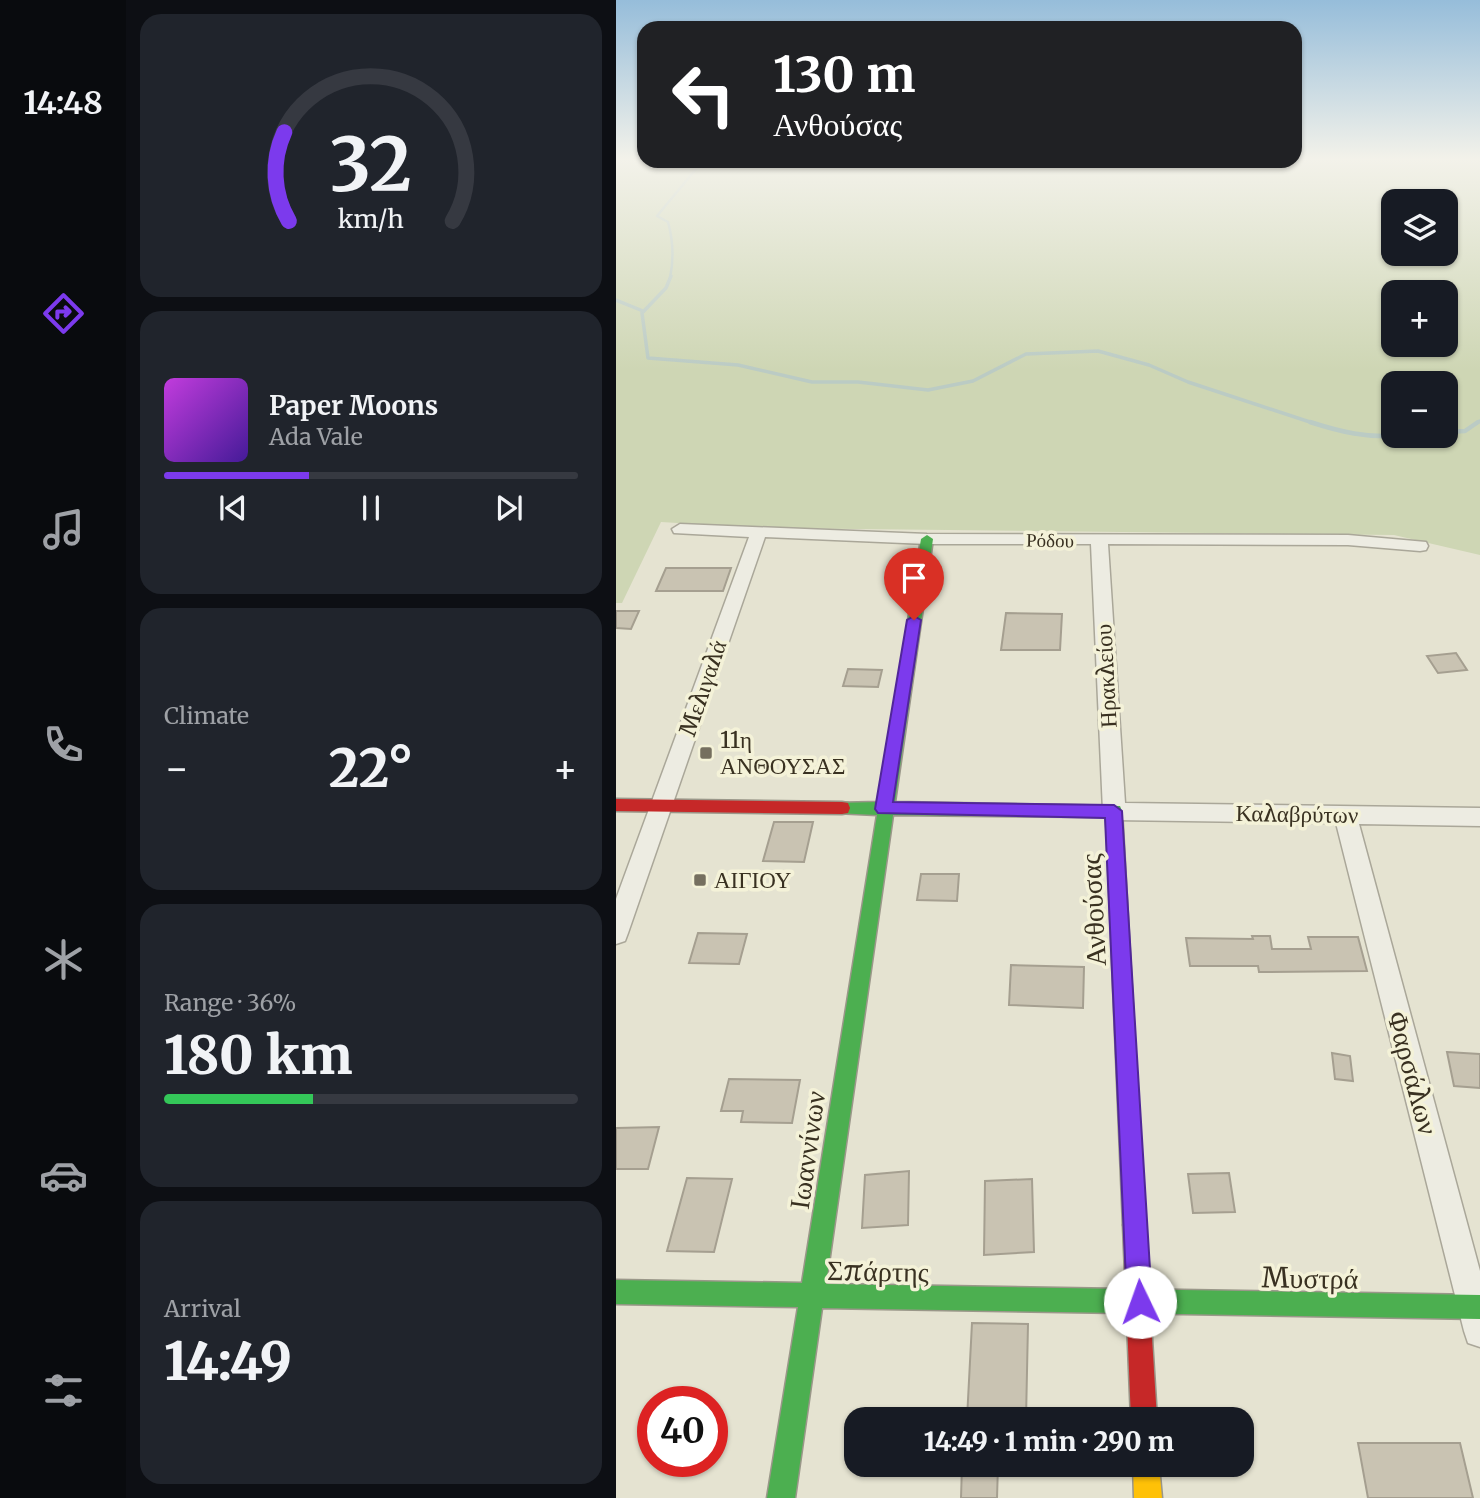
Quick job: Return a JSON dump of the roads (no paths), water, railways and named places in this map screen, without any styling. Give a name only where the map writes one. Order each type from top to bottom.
[{"type":"street","name":"Ρόδου","points":[[680,529],[927,539],[1348,540],[1420,546]]},
{"type":"street","name":"Μελιγαλά","points":[[616,933],[758,534]]},
{"type":"street","name":"Ιωαννίνων","points":[[781,1498],[927,539]]},
{"type":"street","name":"Ηρακλείου","points":[[1099,541],[1114,811]]},
{"type":"street","points":[[616,804],[1114,811]]},
{"type":"street","name":"Καλαβρύτων","points":[[1114,811],[1480,817]]},
{"type":"street","name":"Ανθούσας","points":[[1114,811],[1144,1407]]},
{"type":"street","name":"Φαρσάλων","points":[[1345,815],[1478,1315]]},
{"type":"street","name":"Σπάρτης","points":[[616,1292],[1140,1302]]},
{"type":"street","name":"Μυστρά","points":[[1140,1302],[1478,1315]]},
{"type":"street","points":[[1147,1477],[1148,1498]]},
{"type":"waterway","points":[[670,230],[670,278]]},
{"type":"waterway","points":[[671,276],[666,288],[642,313],[648,358],[738,365],[812,382],[858,382],[928,390],[973,381],[1026,354],[1098,351],[1149,365],[1188,382],[1316,424]]},
{"type":"waterway","points":[[616,300],[643,311]]},
{"type":"waterway","points":[[1476,424],[1480,421]]},
{"type":"waterway","points":[[1310,422],[1332,429],[1381,436]]},
{"type":"waterway","points":[[1458,431],[1465,431],[1476,424]]},
{"type":"place","name":"11η ΑΝΘΟΥΣΑΣ","points":[[706,753]]},
{"type":"place","name":"ΑΙΓΙΟΥ","points":[[700,880]]}]
